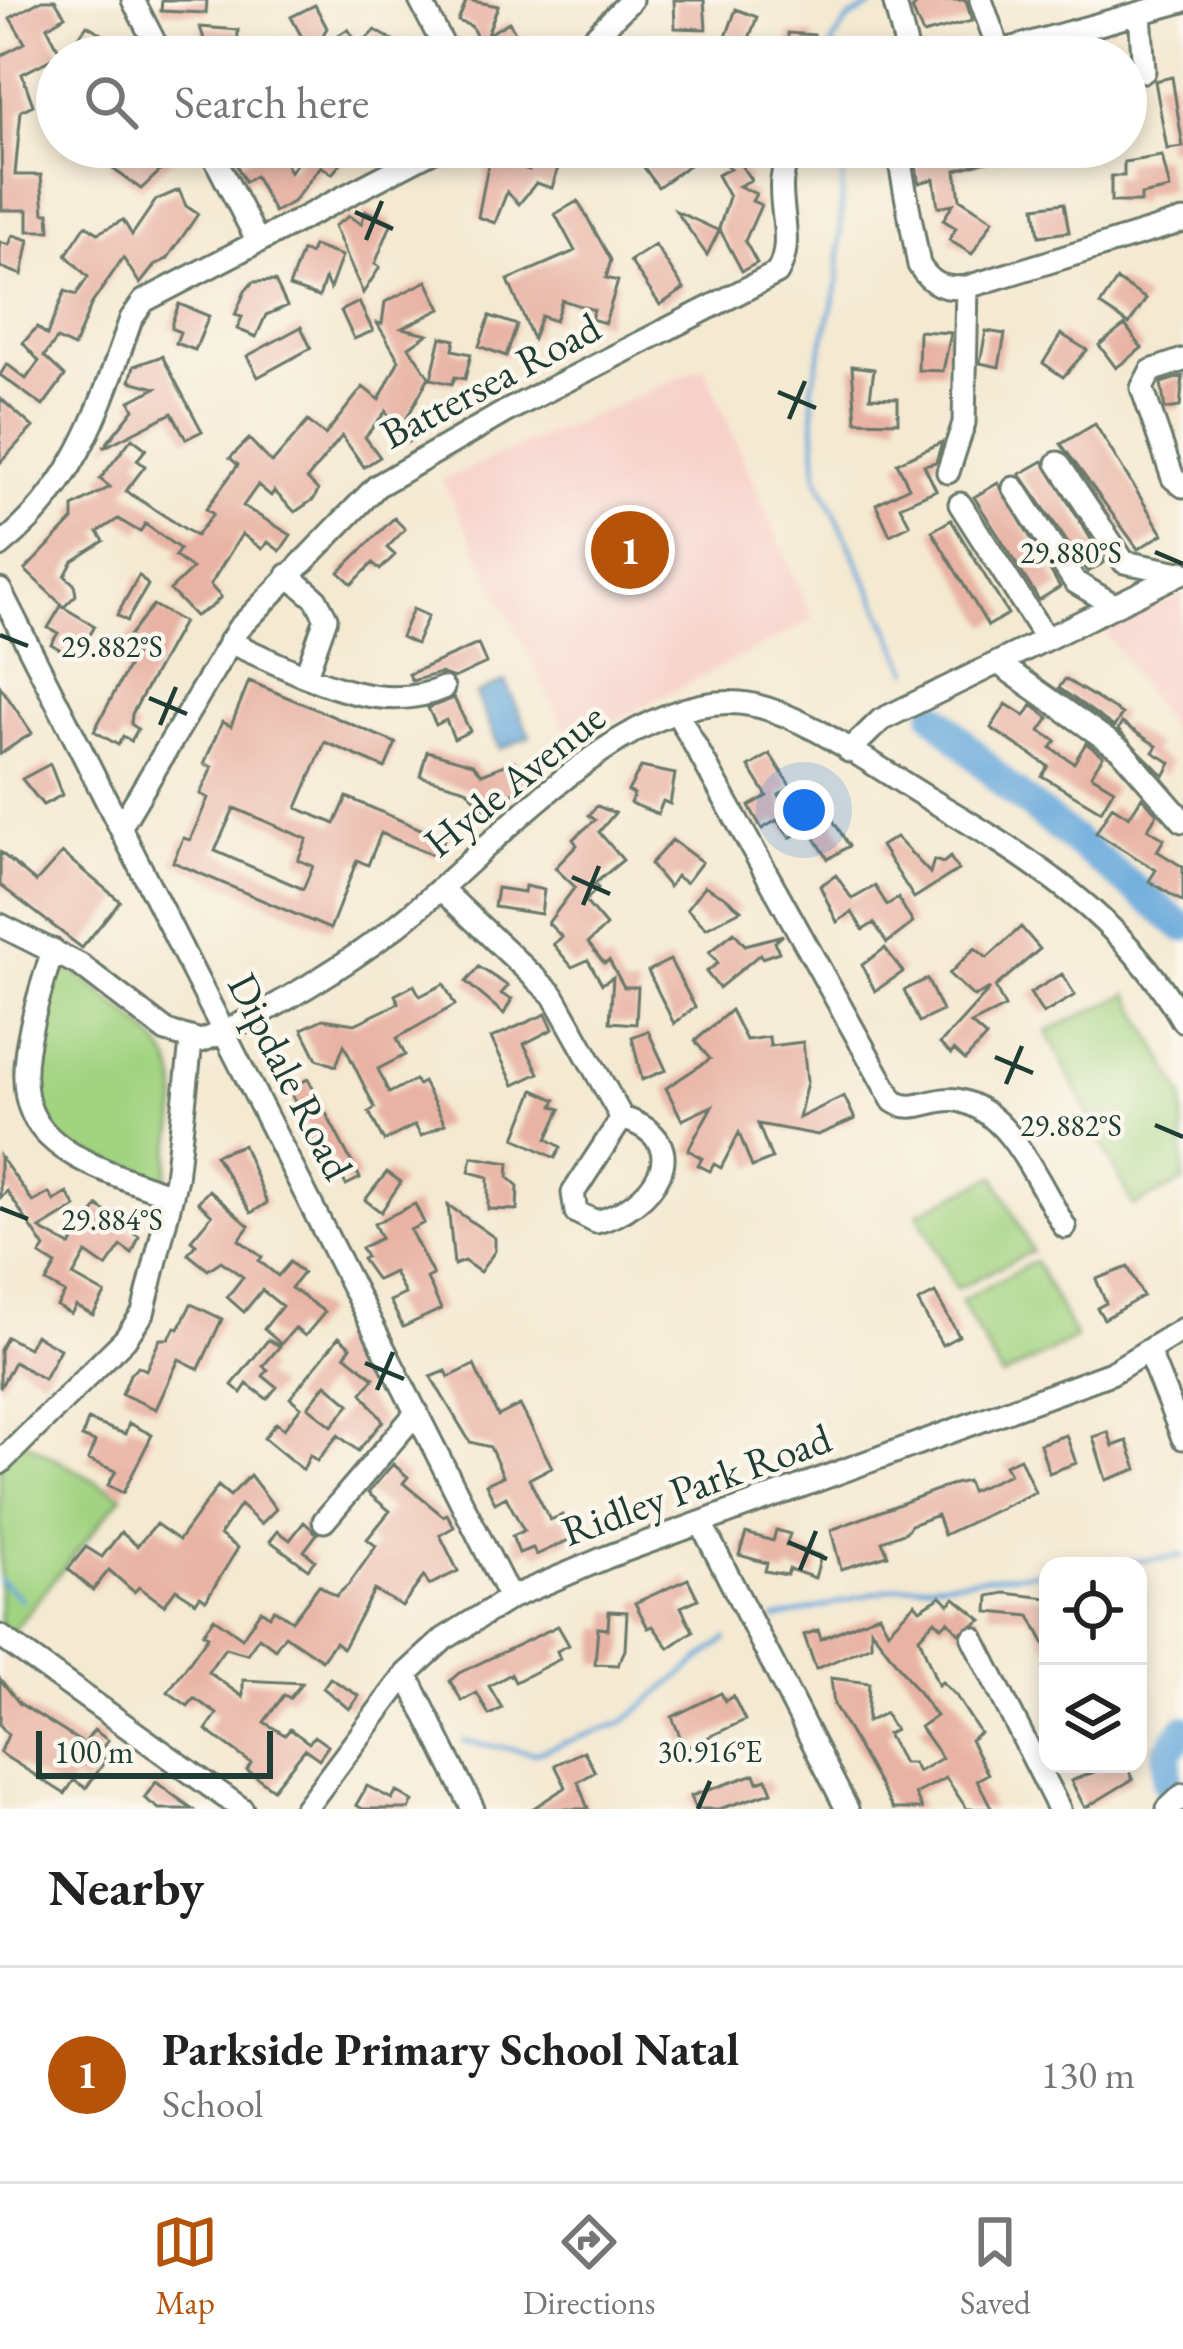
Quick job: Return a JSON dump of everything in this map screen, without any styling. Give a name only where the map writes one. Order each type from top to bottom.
[{"type":"street","points":[[133,0],[151,36]]},
{"type":"street","points":[[420,0],[438,36]]},
{"type":"street","points":[[596,36],[632,0]]},
{"type":"street","points":[[894,0],[903,36]]},
{"type":"street","points":[[981,0],[987,36]]},
{"type":"street","points":[[1056,36],[1183,1]]},
{"type":"street","points":[[1140,13],[1142,36]]},
{"type":"street","points":[[220,168],[258,242]]},
{"type":"street","points":[[0,546],[40,512],[84,450],[137,308],[154,293],[400,168]]},
{"type":"street","name":"Battersea Road","points":[[121,826],[229,642],[377,486],[407,464],[769,280],[785,256],[780,178],[785,168]]},
{"type":"street","points":[[901,168],[920,265],[936,285],[968,287],[1183,220]]},
{"type":"street","points":[[948,472],[964,424],[968,287]]},
{"type":"street","points":[[1183,360],[1151,370],[1142,388],[1173,478],[1183,486]]},
{"type":"street","points":[[1058,463],[1124,562],[1182,572]]},
{"type":"street","points":[[1015,488],[1075,583],[1114,605]]},
{"type":"street","points":[[960,504],[1046,639]]},
{"type":"street","points":[[849,751],[881,720],[1182,572]]},
{"type":"street","points":[[289,575],[316,599],[326,618],[306,674]]},
{"type":"street","name":"Dipdale Road","points":[[0,590],[510,1598]]},
{"type":"street","points":[[229,642],[306,674],[390,698],[415,699],[443,688]]},
{"type":"street","points":[[998,663],[1120,750],[1183,820]]},
{"type":"street","name":"Hyde Avenue","points":[[191,1042],[224,1031],[375,941],[618,738],[677,713],[726,703],[754,705],[849,751],[996,838],[1085,901],[1135,951],[1183,1021]]},
{"type":"street","points":[[677,713],[893,1101],[907,1108],[956,1100],[988,1114],[1005,1130],[1065,1227]]},
{"type":"street","points":[[441,889],[553,995],[622,1118],[655,1138],[663,1152],[661,1174],[629,1207],[596,1222],[577,1212],[573,1193],[622,1118]]},
{"type":"street","points":[[0,925],[53,950],[166,1031],[191,1042],[172,1195],[143,1313],[125,1339],[0,1463]]},
{"type":"street","points":[[53,950],[13,1064],[13,1089],[23,1117],[58,1152],[172,1195]]},
{"type":"street","name":"Ridley Park Road","points":[[305,1809],[406,1674],[444,1639],[510,1598],[1111,1373],[1183,1329]]},
{"type":"street","points":[[1149,1353],[1183,1438]]},
{"type":"street","points":[[324,1521],[417,1412]]},
{"type":"street","points":[[702,1525],[847,1809]]},
{"type":"street","points":[[0,1636],[242,1809]]},
{"type":"street","points":[[973,1638],[1059,1809]]},
{"type":"street","points":[[406,1674],[473,1809]]},
{"type":"street","points":[[1168,1809],[1183,1795]]},
{"type":"shaded area","points":[[704,367],[813,620],[572,743],[442,480]]},
{"type":"shaded area","points":[[1183,593],[1183,749],[1105,632]]},
{"type":"green space","points":[[62,966],[142,1026],[170,1063],[177,1100],[166,1180],[53,1142],[19,1075],[56,967]]},
{"type":"green space","points":[[1129,994],[1183,1096],[1183,1182],[1133,1206],[1047,1031]]},
{"type":"green space","points":[[995,1176],[1032,1251],[956,1289],[918,1213]]},
{"type":"green space","points":[[1035,1261],[1076,1338],[1002,1377],[961,1301]]},
{"type":"green space","points":[[11,1434],[122,1496],[10,1634],[0,1627],[0,1441]]},
{"type":"water","points":[[505,681],[530,736],[500,749],[476,694]]},
{"type":"building","points":[[42,0],[55,0],[65,16],[47,27],[52,36],[36,36],[36,67],[22,74],[33,105],[21,111],[15,175],[41,175],[50,231],[28,231],[28,210],[2,210],[0,56],[25,43],[10,18]]},
{"type":"building","points":[[162,0],[207,0],[206,13],[161,11]]},
{"type":"building","points":[[467,0],[498,6],[487,35],[509,22],[517,36],[476,36],[471,26],[458,21]]},
{"type":"building","points":[[674,0],[704,0],[706,29],[675,28]]},
{"type":"building","points":[[921,0],[966,0],[972,21],[923,34],[912,9]]},
{"type":"building","points":[[315,5],[327,28],[322,36],[301,36],[291,17]]},
{"type":"building","points":[[736,9],[757,17],[750,36],[726,36]]},
{"type":"building","points":[[87,25],[105,36],[79,36]]},
{"type":"building","points":[[200,27],[238,30],[238,36],[203,36]]},
{"type":"building","points":[[1172,77],[1183,147],[1167,149],[1155,81]]},
{"type":"building","points":[[1162,156],[1170,189],[1141,195],[1141,202],[1111,202],[1111,176],[1124,176],[1124,168],[1147,168],[1147,158]]},
{"type":"building","points":[[112,168],[163,168],[141,189]]},
{"type":"building","points":[[238,168],[288,168],[290,172],[319,168],[293,202],[274,212],[255,176],[245,182]]},
{"type":"building","points":[[487,168],[558,168],[552,188],[536,183],[519,204],[507,192],[495,223],[478,217]]},
{"type":"building","points":[[645,168],[685,168],[658,187]]},
{"type":"building","points":[[743,168],[751,180],[739,186],[756,194],[752,201],[761,205],[745,241],[757,263],[742,271],[719,228],[729,197],[717,175]]},
{"type":"building","points":[[916,168],[963,168],[956,170],[960,199],[993,220],[972,254],[949,240],[956,228],[943,220],[953,204],[938,207],[934,179],[919,183]]},
{"type":"building","points":[[179,190],[186,206],[198,214],[167,259],[155,265],[140,284],[123,258],[91,305],[74,347],[57,339],[44,356],[65,376],[43,406],[0,375],[7,364],[26,379],[39,361],[23,343],[37,327],[47,335],[65,291],[76,295],[88,277],[66,255],[86,225],[98,233],[123,220],[132,235],[156,200]]},
{"type":"building","points":[[578,201],[611,260],[606,278],[618,281],[605,323],[591,319],[594,310],[562,300],[555,321],[541,316],[533,339],[508,280],[575,251],[555,214]]},
{"type":"building","points":[[1064,203],[1069,232],[1039,236],[1035,207]]},
{"type":"building","points":[[366,211],[392,222],[375,264],[380,267],[363,293],[334,226],[349,216],[361,224]]},
{"type":"building","points":[[676,211],[719,231],[707,255]]},
{"type":"building","points":[[13,235],[29,240],[22,275],[0,267],[0,242],[9,245]]},
{"type":"building","points":[[655,245],[684,289],[660,305],[630,261]]},
{"type":"building","points":[[313,246],[342,256],[330,289],[325,279],[319,297],[289,287],[302,251],[310,254]]},
{"type":"building","points":[[1117,280],[1146,299],[1129,324],[1100,305]]},
{"type":"building","points":[[275,281],[287,306],[266,315],[256,337],[237,329],[242,317],[235,315],[245,291],[253,282]]},
{"type":"building","points":[[427,281],[441,309],[402,328],[428,334],[409,347],[429,377],[407,418],[417,437],[404,444],[386,411],[365,437],[380,457],[364,467],[342,436],[307,479],[318,490],[314,499],[295,512],[274,491],[271,496],[258,485],[243,506],[291,535],[280,551],[268,542],[262,549],[242,534],[210,585],[221,597],[211,607],[195,616],[170,590],[192,569],[175,556],[180,549],[145,524],[140,532],[118,519],[98,532],[104,541],[73,561],[65,576],[74,584],[76,595],[64,607],[25,570],[73,520],[73,507],[110,487],[100,479],[132,438],[146,449],[137,460],[145,466],[126,491],[196,536],[213,514],[206,509],[238,465],[230,458],[249,439],[272,463],[308,421],[325,435],[363,387],[379,400],[399,360],[377,323],[382,324],[385,302]]},
{"type":"building","points":[[359,302],[373,331],[354,339],[341,311]]},
{"type":"building","points":[[179,304],[209,316],[195,350],[176,343],[180,332],[172,329],[172,322]]},
{"type":"building","points":[[490,316],[517,325],[506,356],[479,346]]},
{"type":"building","points":[[1125,325],[1142,348],[1116,368],[1099,345]]},
{"type":"building","points":[[301,327],[311,348],[258,377],[247,356]]},
{"type":"building","points":[[919,331],[951,333],[943,371],[918,370]]},
{"type":"building","points":[[986,331],[1005,334],[999,367],[980,363]]},
{"type":"building","points":[[1061,334],[1087,350],[1063,377],[1043,363]]},
{"type":"building","points":[[441,337],[455,340],[453,350],[471,354],[465,379],[455,377],[452,384],[431,379]]},
{"type":"building","points":[[162,356],[202,431],[186,439],[172,413],[103,448],[134,409],[130,401],[156,388],[130,381],[134,366]]},
{"type":"building","points":[[852,366],[874,369],[870,397],[898,398],[898,422],[856,421]]},
{"type":"building","points":[[1183,376],[1180,407],[1165,409],[1161,383]]},
{"type":"building","points":[[0,398],[33,427],[0,463]]},
{"type":"building","points":[[1095,424],[1163,534],[1138,549],[1061,444]]},
{"type":"building","points":[[942,442],[936,462],[924,465],[936,490],[900,506],[910,525],[890,535],[876,504],[909,487],[897,463]]},
{"type":"building","points":[[1043,461],[1105,562],[1088,572],[1020,474]]},
{"type":"building","points":[[998,483],[1060,587],[1039,600],[974,497]]},
{"type":"building","points":[[394,518],[405,529],[387,548],[395,555],[380,570],[373,563],[352,584],[339,572]]},
{"type":"building","points":[[951,520],[1008,614],[988,626],[932,531]]},
{"type":"building","points":[[139,575],[148,585],[127,621],[117,615]]},
{"type":"building","points":[[153,605],[183,622],[132,714],[131,724],[138,729],[131,741],[123,736],[118,745],[94,731],[135,654],[121,646]]},
{"type":"building","points":[[61,606],[95,626],[83,647],[74,643],[68,654],[51,644],[58,633],[48,628]]},
{"type":"building","points":[[413,609],[428,616],[416,644],[401,637]]},
{"type":"building","points":[[478,644],[486,663],[454,678],[440,673],[412,681],[409,674]]},
{"type":"building","points":[[1065,679],[1122,714],[1114,727],[1059,688]]},
{"type":"building","points":[[249,681],[396,743],[385,768],[325,742],[297,808],[335,824],[347,797],[444,839],[437,857],[381,833],[368,865],[357,860],[330,929],[173,862],[183,838],[190,840],[208,798],[200,794],[212,767],[204,764],[222,722],[231,726]],"holes":[[[234,808],[307,839],[298,860],[313,866],[303,889],[215,851]]]},
{"type":"building","points":[[0,686],[32,733],[0,754]]},
{"type":"building","points":[[454,698],[470,731],[454,739],[446,720],[436,725],[428,708]]},
{"type":"building","points":[[1006,704],[1025,716],[1032,705],[1049,718],[1040,731],[1056,741],[1051,748],[1074,763],[1086,743],[1103,756],[1091,775],[1114,789],[1101,811],[1042,776],[1048,766],[991,728]]},
{"type":"building","points":[[1122,723],[1157,746],[1153,752],[1171,763],[1164,776],[1118,730]]},
{"type":"building","points":[[427,751],[473,764],[482,774],[514,761],[530,784],[484,808],[466,789],[420,776]]},
{"type":"building","points":[[770,754],[791,787],[779,795],[800,831],[790,838],[777,820],[762,829],[749,806],[767,796],[749,767]]},
{"type":"building","points":[[50,764],[62,795],[43,805],[22,779]]},
{"type":"building","points":[[641,767],[675,774],[670,804],[663,801],[658,814],[630,803],[634,794],[628,791]]},
{"type":"building","points":[[1142,797],[1157,814],[1148,829],[1164,839],[1157,851],[1183,867],[1183,902],[1149,881],[1156,870],[1096,833],[1112,806],[1129,817]]},
{"type":"building","points":[[597,806],[615,813],[599,832],[623,860],[594,884],[598,888],[585,901],[606,926],[588,943],[604,963],[609,960],[624,987],[638,987],[636,1024],[610,1022],[613,977],[602,984],[588,960],[572,967],[553,944],[562,937],[548,923],[575,887],[555,868],[577,845],[573,839],[595,820],[589,815]]},
{"type":"building","points":[[824,806],[849,846],[828,859],[803,819]]},
{"type":"building","points":[[896,837],[930,873],[934,860],[943,863],[950,857],[958,870],[914,898],[881,846]]},
{"type":"building","points":[[672,840],[702,862],[686,883],[676,876],[669,887],[650,864]]},
{"type":"building","points":[[0,852],[36,882],[62,853],[120,901],[82,948],[0,885]]},
{"type":"building","points":[[836,875],[852,899],[875,886],[887,905],[898,898],[913,923],[887,943],[874,923],[863,930],[852,912],[837,922],[820,886]]},
{"type":"building","points":[[525,886],[544,890],[541,914],[494,907],[497,888],[524,892]]},
{"type":"building","points":[[705,886],[741,910],[706,928],[687,909]]},
{"type":"building","points":[[1021,927],[1040,949],[995,987],[1005,1007],[971,1024],[986,1037],[965,1060],[954,1050],[951,1054],[940,1044],[990,989],[974,997],[949,974],[975,948],[987,958]]},
{"type":"building","points":[[734,932],[745,945],[783,935],[775,942],[779,952],[762,958],[760,954],[719,988],[706,972],[718,963],[709,952]]},
{"type":"building","points":[[885,948],[903,972],[875,991],[862,965]]},
{"type":"building","points":[[670,960],[695,1007],[674,1024],[648,971]]},
{"type":"building","points":[[479,967],[508,986],[501,994],[512,999],[504,1014],[466,982]]},
{"type":"building","points":[[1062,974],[1075,995],[1043,1014],[1030,993]]},
{"type":"building","points":[[927,979],[942,1011],[919,1022],[904,990]]},
{"type":"building","points":[[444,984],[455,1005],[397,1038],[405,1055],[378,1069],[389,1093],[415,1080],[418,1085],[423,1082],[445,1124],[421,1136],[415,1125],[384,1141],[369,1112],[375,1108],[344,1045],[336,1066],[317,1059],[302,1029],[323,1019],[355,1024],[399,1003],[395,995],[414,985],[420,996]]},
{"type":"building","points":[[731,1010],[746,1040],[769,1037],[770,1046],[803,1042],[807,1082],[799,1118],[844,1096],[855,1119],[818,1135],[758,1124],[772,1159],[752,1167],[739,1133],[721,1168],[714,1164],[710,1171],[698,1165],[702,1158],[688,1150],[712,1106],[682,1120],[666,1088],[710,1059],[695,1041]]},
{"type":"building","points":[[546,1014],[553,1029],[524,1044],[539,1073],[514,1085],[491,1038]]},
{"type":"building","points":[[648,1031],[666,1070],[642,1080],[632,1037]]},
{"type":"building","points":[[308,1079],[360,1178],[346,1185],[330,1155],[321,1160],[289,1089]]},
{"type":"building","points":[[534,1090],[556,1100],[553,1106],[561,1109],[547,1139],[561,1147],[555,1158],[515,1138]]},
{"type":"building","points":[[243,1145],[267,1203],[251,1213],[215,1155]]},
{"type":"building","points":[[0,1156],[33,1202],[49,1193],[54,1201],[67,1193],[76,1207],[40,1229],[70,1246],[98,1206],[139,1237],[132,1254],[121,1246],[106,1267],[86,1253],[73,1276],[105,1294],[93,1315],[76,1306],[71,1314],[57,1306],[65,1293],[46,1282],[56,1265],[40,1255],[45,1248],[7,1191],[0,1198]]},
{"type":"building","points":[[472,1157],[509,1163],[508,1177],[518,1186],[517,1210],[488,1209],[488,1177],[469,1172]]},
{"type":"building","points":[[387,1172],[401,1182],[381,1212],[365,1200]]},
{"type":"building","points":[[209,1190],[249,1226],[239,1240],[262,1257],[259,1261],[278,1276],[290,1262],[303,1273],[291,1288],[325,1312],[305,1336],[295,1328],[281,1344],[264,1329],[282,1306],[262,1290],[244,1312],[227,1297],[243,1277],[221,1261],[208,1270],[188,1254],[196,1244],[191,1240],[212,1215],[198,1202]]},
{"type":"building","points":[[415,1204],[424,1223],[410,1230],[433,1275],[427,1278],[441,1309],[403,1327],[390,1301],[405,1294],[394,1272],[377,1280],[362,1259],[366,1257],[361,1248],[381,1238],[374,1224]]},
{"type":"building","points":[[448,1205],[495,1238],[495,1251],[480,1272],[464,1261],[454,1265]]},
{"type":"building","points":[[1128,1267],[1143,1296],[1104,1319],[1097,1308],[1106,1303],[1096,1279]]},
{"type":"building","points":[[935,1293],[959,1336],[942,1345],[918,1302]]},
{"type":"building","points":[[191,1304],[222,1319],[199,1369],[179,1359],[156,1409],[122,1394],[130,1374],[138,1366],[146,1370],[160,1339],[169,1339],[175,1327],[179,1329]]},
{"type":"building","points":[[35,1335],[60,1349],[44,1379],[14,1362],[0,1388],[0,1350],[7,1337],[28,1348]]},
{"type":"building","points":[[339,1337],[351,1347],[345,1355],[374,1378],[362,1393],[383,1421],[358,1451],[338,1435],[317,1461],[310,1455],[303,1470],[264,1438],[276,1423],[284,1429],[301,1407],[290,1398]],"holes":[[[326,1384],[350,1404],[332,1426],[308,1407]]]},
{"type":"building","points":[[268,1340],[280,1346],[263,1366],[268,1370],[263,1376],[277,1387],[267,1399],[247,1384],[241,1393],[232,1385]]},
{"type":"building","points":[[474,1365],[498,1416],[520,1405],[552,1467],[529,1479],[550,1520],[563,1515],[573,1538],[536,1555],[533,1548],[519,1553],[512,1536],[524,1531],[506,1497],[495,1503],[486,1484],[503,1476],[490,1447],[470,1442],[431,1377],[446,1371],[449,1377]]},
{"type":"building","points":[[88,1420],[125,1434],[129,1423],[152,1435],[123,1493],[108,1485],[116,1471],[88,1460],[95,1442],[82,1437]]},
{"type":"building","points":[[1108,1432],[1113,1446],[1127,1441],[1137,1469],[1106,1480],[1093,1437]]},
{"type":"building","points":[[1066,1435],[1076,1463],[1049,1473],[1040,1444]]},
{"type":"building","points":[[1020,1458],[1035,1492],[944,1535],[937,1515],[911,1525],[906,1532],[882,1541],[888,1555],[841,1569],[831,1530],[950,1485],[967,1481],[971,1491],[1010,1474],[1005,1465]]},
{"type":"building","points":[[393,1464],[408,1477],[403,1483],[443,1516],[447,1514],[454,1527],[440,1535],[458,1571],[429,1585],[424,1576],[402,1606],[374,1590],[343,1648],[335,1642],[322,1660],[285,1635],[275,1649],[259,1637],[247,1654],[225,1648],[208,1672],[243,1697],[243,1680],[302,1683],[290,1698],[284,1695],[264,1722],[285,1735],[290,1729],[309,1743],[314,1736],[328,1746],[319,1759],[305,1749],[273,1789],[247,1770],[251,1763],[206,1730],[217,1714],[194,1698],[188,1706],[168,1692],[208,1636],[203,1633],[214,1618],[242,1638],[261,1610],[269,1616],[274,1609],[292,1621],[319,1585],[336,1596],[349,1584],[376,1546],[367,1539],[390,1511],[368,1493]]},
{"type":"building","points":[[250,1475],[276,1509],[261,1524],[240,1505],[220,1535],[238,1548],[206,1600],[200,1596],[196,1602],[176,1589],[164,1605],[139,1587],[134,1592],[109,1570],[93,1590],[68,1569],[86,1547],[102,1557],[121,1532],[137,1546],[156,1524],[179,1540],[218,1486],[230,1496]]},
{"type":"building","points":[[304,1522],[317,1534],[304,1551],[315,1560],[308,1569],[270,1541],[278,1531],[290,1540]]},
{"type":"building","points":[[776,1530],[790,1534],[786,1545],[821,1556],[815,1578],[789,1569],[787,1575],[765,1571],[767,1563],[739,1555],[746,1533],[773,1541]]},
{"type":"building","points":[[688,1579],[698,1599],[681,1607],[693,1631],[669,1648],[653,1626],[648,1628],[635,1603]]},
{"type":"building","points":[[941,1596],[949,1604],[955,1598],[982,1620],[959,1633],[948,1621],[942,1627],[935,1620],[919,1637],[938,1685],[942,1682],[956,1696],[980,1733],[970,1740],[988,1774],[977,1780],[992,1809],[967,1809],[946,1778],[915,1794],[922,1809],[893,1809],[834,1705],[831,1678],[869,1683],[867,1722],[885,1713],[895,1730],[887,1734],[903,1763],[913,1763],[918,1772],[942,1758],[920,1727],[936,1716],[871,1629],[871,1645],[816,1669],[804,1635],[818,1630],[821,1639],[879,1614],[888,1631],[915,1603],[920,1609]]},
{"type":"building","points":[[989,1596],[1039,1597],[1039,1633],[1030,1616],[988,1612]]},
{"type":"building","points":[[609,1611],[627,1612],[625,1650],[618,1665],[595,1664],[598,1628],[608,1629]]},
{"type":"building","points":[[558,1626],[569,1645],[557,1651],[560,1659],[515,1682],[511,1674],[489,1686],[502,1708],[489,1715],[477,1693],[462,1701],[450,1681],[459,1673]]},
{"type":"building","points":[[330,1678],[359,1696],[349,1709],[323,1688]]},
{"type":"building","points":[[0,1679],[19,1703],[84,1744],[94,1730],[108,1740],[98,1754],[106,1760],[86,1788],[74,1780],[65,1794],[0,1753],[8,1735],[0,1725]]},
{"type":"building","points":[[721,1693],[725,1701],[733,1696],[745,1720],[685,1748],[672,1717]]},
{"type":"building","points":[[584,1751],[595,1772],[578,1782],[588,1809],[532,1809],[566,1787],[555,1765]]},
{"type":"building","points":[[1091,1773],[1130,1773],[1133,1779],[1085,1808],[1071,1781]]},
{"type":"building","points":[[755,1774],[758,1782],[767,1779],[772,1792],[719,1809],[695,1809],[691,1796]]},
{"type":"building","points":[[156,1782],[193,1809],[159,1809],[144,1798]]},
{"type":"building","points":[[367,1786],[392,1799],[396,1791],[413,1801],[409,1809],[363,1809],[356,1805]]},
{"type":"waterway","points":[[837,36],[849,19],[883,0]]},
{"type":"waterway","points":[[843,168],[838,283],[812,385],[817,476],[909,671]]},
{"type":"waterway","points":[[935,715],[1005,785],[1183,927]]},
{"type":"waterway","points":[[1147,1560],[1183,1556]]},
{"type":"waterway","points":[[775,1619],[898,1587],[1039,1572]]},
{"type":"waterway","points":[[0,1580],[22,1600]]},
{"type":"waterway","points":[[464,1741],[534,1753],[622,1723],[726,1639]]},
{"type":"waterway","points":[[1167,1783],[1167,1752],[1183,1730]]},
{"type":"place","name":"Parkside Primary School Natal","points":[[630,550]]}]
